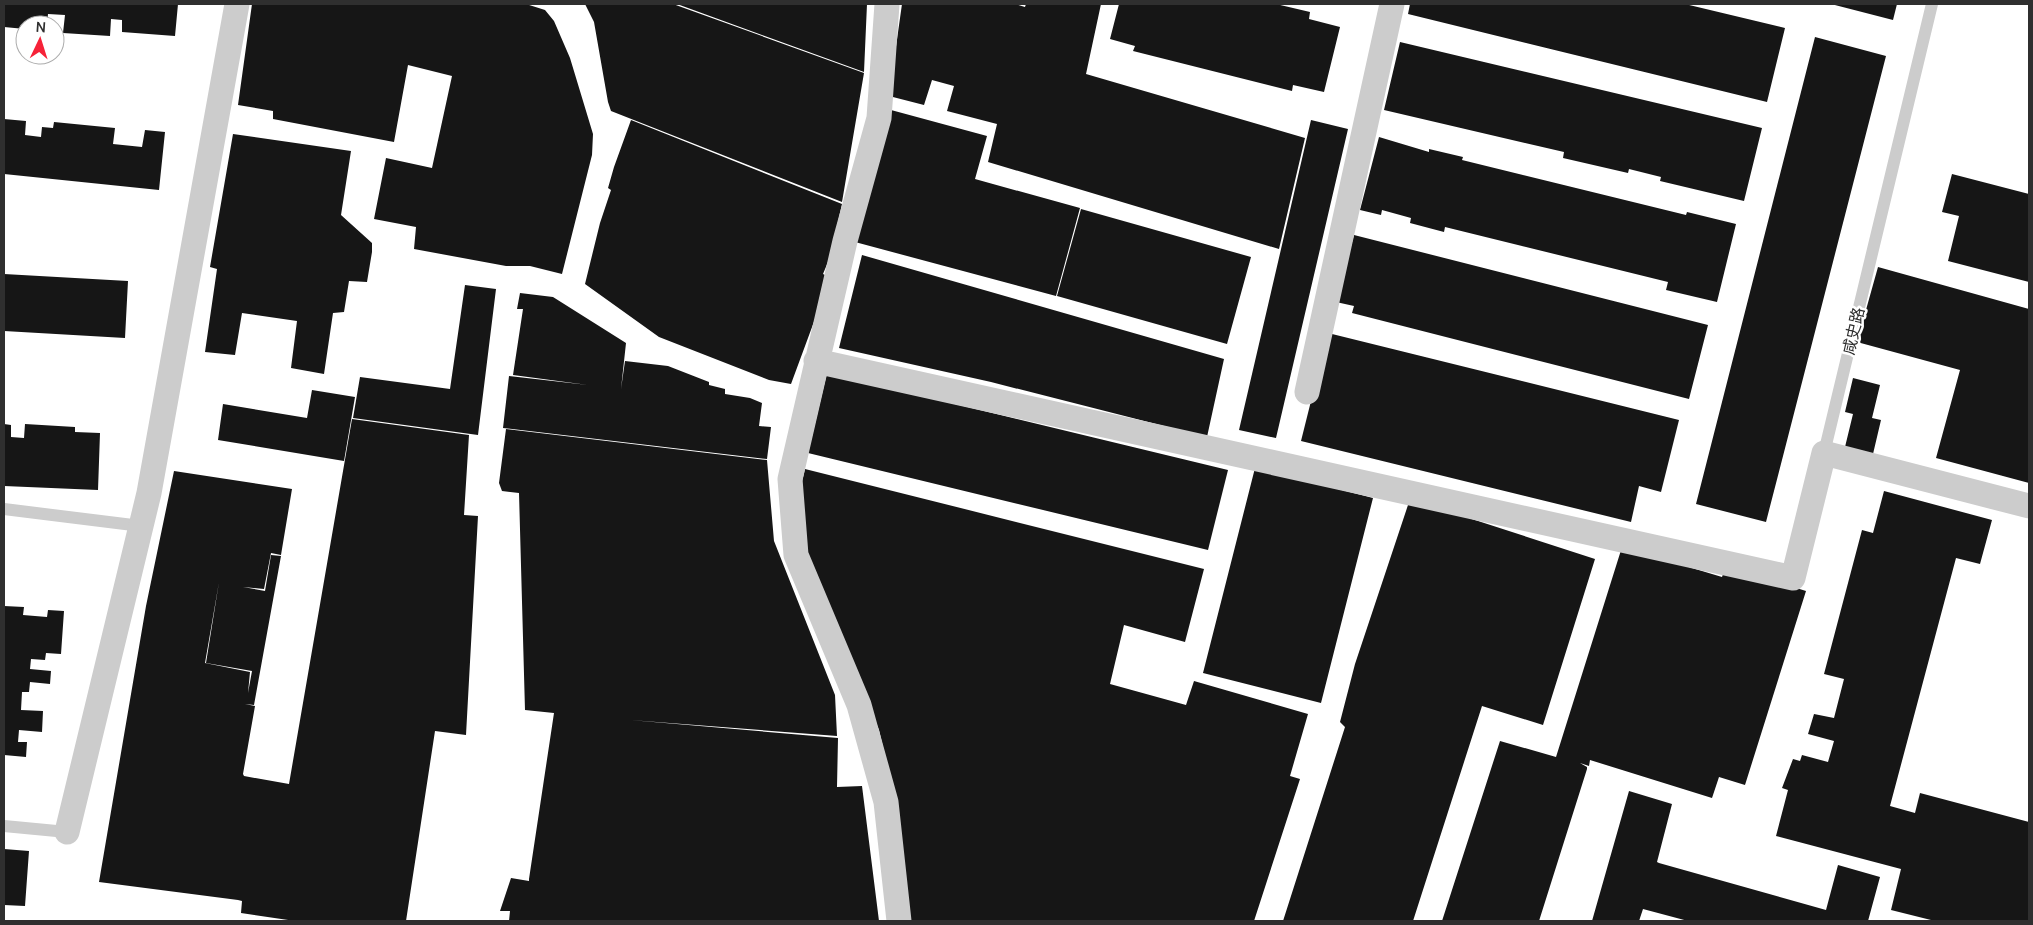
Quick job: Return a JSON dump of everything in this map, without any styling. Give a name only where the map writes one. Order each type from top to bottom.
[{"type":"street","points":[[67,832],[141,526],[237,4]]},
{"type":"street","points":[[887,4],[878,118],[816,361],[790,479],[796,555],[858,705],[886,802],[899,921]]},
{"type":"street","points":[[1307,392],[1392,4]]},
{"type":"street","points":[[816,361],[1793,578],[1824,453],[2029,506]]},
{"type":"lane","name":"咸史路","points":[[1824,453],[1932,4]]},
{"type":"lane","points":[[4,509],[141,526]]},
{"type":"lane","points":[[4,826],[67,832]]},
{"type":"building","points":[[4,4],[178,4],[175,36],[122,32],[122,20],[111,19],[110,36],[65,33],[65,15],[48,14],[15,15],[15,28],[4,27]]},
{"type":"building","points":[[252,4],[526,4],[545,10],[554,21],[570,58],[593,134],[592,155],[562,274],[530,266],[506,266],[414,249],[416,227],[374,219],[386,158],[432,168],[452,76],[408,65],[394,142],[273,119],[273,111],[238,105]]},
{"type":"building","points":[[585,4],[673,4],[864,73],[842,202],[611,111],[594,22]]},
{"type":"building","points":[[677,4],[867,4],[864,72]]},
{"type":"building","points":[[902,4],[1015,4],[1025,7],[1026,4],[1101,4],[1086,74],[1305,138],[1279,249],[988,162],[997,124],[947,111],[954,86],[932,80],[924,105],[889,96]]},
{"type":"building","points":[[1119,4],[1276,4],[1310,12],[1309,19],[1340,27],[1324,92],[1293,85],[1292,91],[1133,51],[1135,46],[1110,39]]},
{"type":"building","points":[[1410,4],[1685,4],[1785,28],[1767,102],[1408,14]]},
{"type":"building","points":[[1831,4],[1897,4],[1893,20]]},
{"type":"building","points":[[1815,37],[1886,56],[1766,522],[1696,504]]},
{"type":"building","points":[[1400,42],[1762,128],[1744,201],[1660,181],[1661,177],[1629,169],[1628,173],[1563,158],[1564,152],[1384,110]]},
{"type":"building","points":[[891,110],[987,136],[975,179],[1080,208],[1056,296],[855,242]]},
{"type":"building","points":[[4,119],[26,121],[25,135],[41,137],[42,127],[53,128],[54,122],[115,128],[113,144],[142,147],[145,130],[165,132],[159,190],[4,174]]},
{"type":"building","points":[[631,120],[842,204],[830,257],[823,274],[825,275],[815,319],[791,384],[769,380],[659,337],[585,284],[600,223],[611,190],[608,188]]},
{"type":"building","points":[[1311,120],[1348,129],[1276,438],[1239,430]]},
{"type":"building","points":[[233,134],[351,151],[341,215],[372,243],[372,252],[367,282],[349,281],[344,312],[333,313],[324,374],[291,368],[297,321],[242,313],[235,355],[205,352],[217,269],[210,267]]},
{"type":"building","points":[[1379,137],[1429,152],[1429,149],[1463,157],[1462,160],[1686,215],[1687,212],[1736,224],[1717,302],[1666,290],[1668,282],[1445,227],[1444,232],[1410,223],[1411,218],[1382,210],[1381,215],[1360,210]]},
{"type":"building","points":[[1952,174],[2029,194],[2029,282],[1948,261],[1959,216],[1942,212]]},
{"type":"building","points":[[1081,209],[1251,257],[1227,344],[1057,296]]},
{"type":"building","points":[[1354,235],[1708,325],[1689,399],[1352,313],[1354,306],[1336,302]]},
{"type":"building","points":[[862,255],[1224,359],[1207,437],[991,382],[839,348]]},
{"type":"building","points":[[1878,267],[2029,309],[2029,483],[1936,458],[1960,370],[1857,342]]},
{"type":"building","points":[[4,274],[128,281],[125,338],[4,331]]},
{"type":"building","points":[[465,285],[496,289],[478,435],[353,418],[360,377],[450,389]]},
{"type":"building","points":[[520,293],[553,297],[626,343],[621,389],[625,361],[668,366],[709,382],[709,385],[725,389],[725,394],[750,398],[762,403],[759,426],[771,427],[767,459],[503,428],[509,376],[588,385],[513,375],[523,309],[517,309]]},
{"type":"building","points":[[1328,333],[1679,420],[1661,492],[1639,486],[1631,522],[1301,441]]},
{"type":"building","points":[[827,373],[1228,470],[1208,550],[808,453]]},
{"type":"building","points":[[1853,378],[1880,385],[1872,418],[1881,420],[1873,454],[1845,447],[1853,414],[1845,412]]},
{"type":"building","points":[[312,390],[355,397],[344,461],[218,440],[223,404],[307,418]]},
{"type":"building","points":[[352,419],[469,435],[464,515],[478,516],[466,735],[435,731],[406,921],[295,921],[241,913],[242,901],[238,900],[99,882],[146,606],[174,471],[292,489],[281,555],[271,553],[264,589],[243,587],[265,591],[271,555],[281,556],[254,705],[245,704],[255,706],[243,774],[244,776],[289,784]],"holes":[[[219,582],[206,663],[252,671],[248,693],[250,672],[205,663]]]},
{"type":"building","points":[[4,424],[11,425],[11,437],[24,438],[25,424],[75,427],[75,432],[100,433],[98,490],[4,486]]},
{"type":"building","points":[[506,429],[767,460],[774,541],[835,695],[837,736],[630,720],[838,738],[837,787],[862,786],[879,921],[509,921],[510,911],[500,911],[511,878],[529,881],[554,713],[525,710],[519,493],[502,491],[499,483]]},
{"type":"building","points":[[1255,468],[1373,498],[1321,703],[1203,673]]},
{"type":"building","points":[[805,469],[1204,569],[1185,642],[1124,625],[1110,684],[1186,705],[1194,681],[1308,714],[1290,776],[1300,779],[1254,921],[907,921],[897,807],[879,730],[808,556],[797,503]]},
{"type":"building","points":[[1884,491],[1992,520],[1980,564],[1956,558],[1890,806],[1915,813],[1920,793],[2029,822],[2029,921],[1935,921],[1891,910],[1901,869],[1776,836],[1788,790],[1782,788],[1793,759],[1800,761],[1802,755],[1828,762],[1834,741],[1808,734],[1814,714],[1834,718],[1844,679],[1824,674],[1862,530],[1873,533]]},
{"type":"building","points":[[1410,499],[1595,559],[1543,725],[1482,706],[1413,921],[1283,921],[1345,727],[1340,722],[1355,664]]},
{"type":"building","points":[[1622,547],[1722,577],[1726,566],[1806,591],[1745,785],[1719,777],[1712,798],[1590,760],[1589,766],[1580,763],[1587,767],[1587,769],[1539,921],[1442,921],[1500,741],[1556,757]]},
{"type":"building","points":[[4,606],[24,607],[23,615],[47,617],[48,610],[64,611],[61,654],[46,653],[45,660],[31,659],[30,669],[51,671],[50,684],[30,682],[29,692],[22,692],[21,710],[43,711],[42,732],[19,730],[18,742],[27,742],[26,757],[4,755]]},
{"type":"building","points":[[1629,791],[1672,804],[1657,862],[1826,910],[1838,865],[1880,877],[1868,921],[1688,921],[1643,909],[1639,921],[1592,921]]},
{"type":"building","points":[[4,849],[29,851],[25,906],[4,905]]}]
